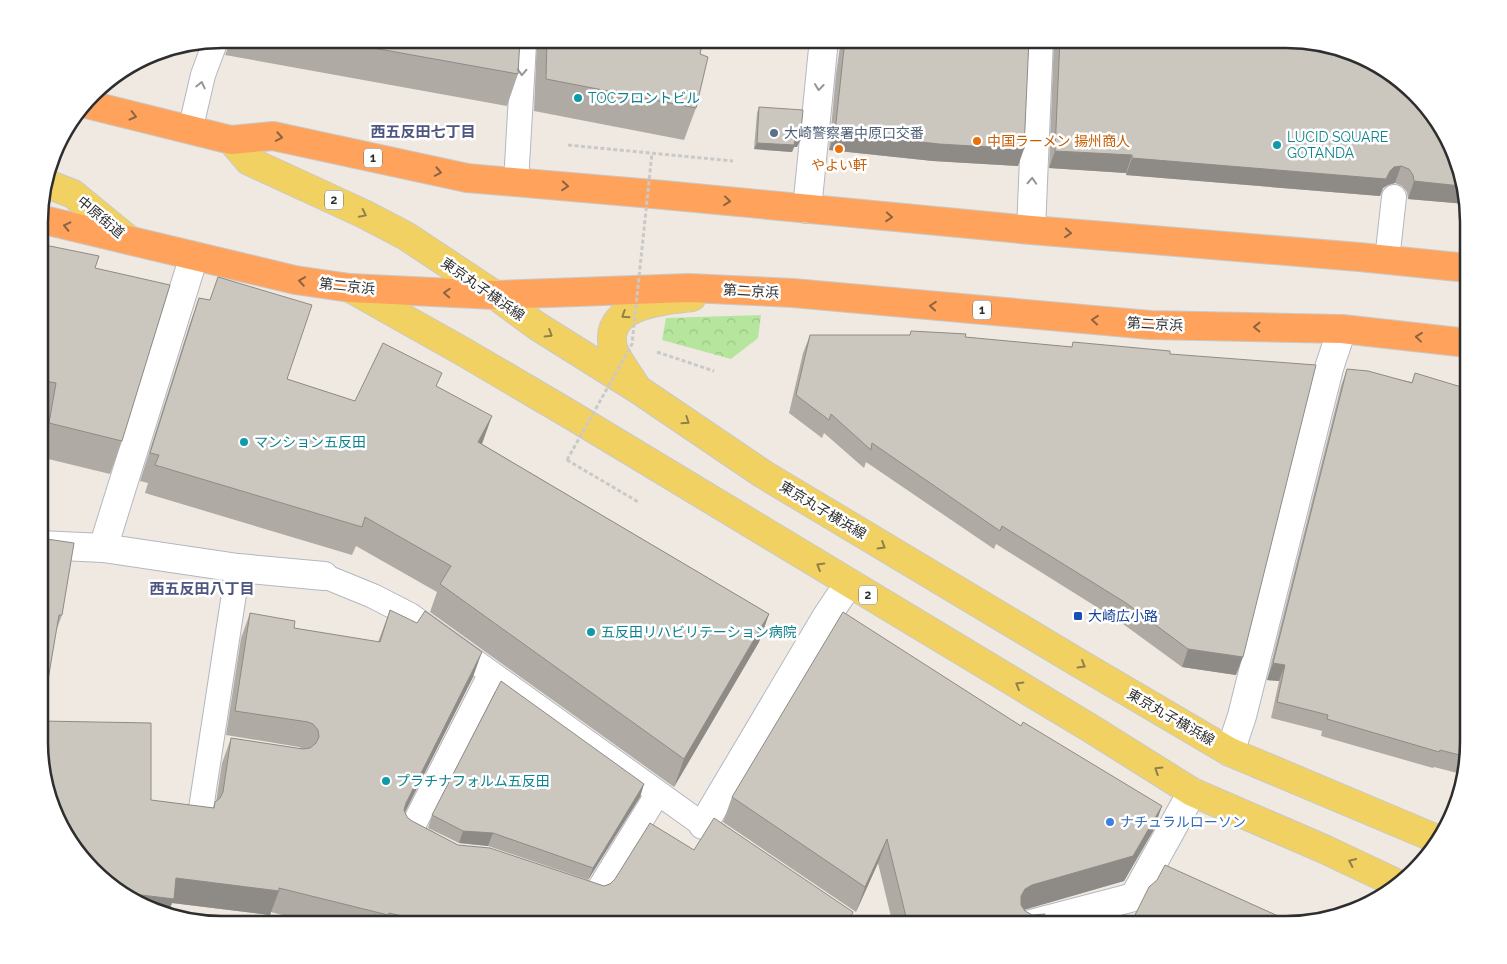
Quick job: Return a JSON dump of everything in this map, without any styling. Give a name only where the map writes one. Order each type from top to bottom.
[{"type":"highway","name":"1","points":[[91,105],[231,140],[274,136],[468,178],[1459,267]]},
{"type":"highway","name":"第二京浜","points":[[48,221],[295,280],[350,288],[495,295],[689,288],[793,293],[1150,325],[1342,329],[1459,342]]},
{"type":"main road","name":"東京丸子横浜線","points":[[231,140],[249,162],[364,214],[406,236],[495,295],[537,326],[639,390],[762,474],[1230,752],[1431,837]]},
{"type":"main road","name":"中原街道","points":[[51,185],[73,194],[128,240]]},
{"type":"main road","name":"2","points":[[350,288],[546,400],[1090,728],[1192,792],[1324,849],[1390,880]]},
{"type":"main road","points":[[639,390],[614,350],[612,341],[612,330],[625,312],[649,304],[690,297],[793,293]]},
{"type":"street","points":[[807,209],[823,48]]},
{"type":"street","points":[[1030,230],[1039,48]]},
{"type":"street","points":[[103,548],[194,256]]},
{"type":"street","points":[[1230,752],[1242,716],[1327,378],[1342,329]]},
{"type":"street","points":[[48,545],[103,548],[238,568],[324,576]]},
{"type":"street","points":[[703,825],[822,624],[849,583]]},
{"type":"street","points":[[1073,916],[1134,897],[1192,792]]},
{"type":"lane","points":[[190,131],[203,75],[213,48]]},
{"type":"lane","points":[[516,182],[524,48]]},
{"type":"lane","points":[[1387,260],[1394,198]]},
{"type":"lane","points":[[200,815],[220,748],[238,568]]},
{"type":"lane","points":[[324,576],[373,596],[410,615],[736,847]]},
{"type":"lane","points":[[447,853],[409,834],[491,673]]},
{"type":"lane","points":[[557,884],[594,897],[658,793]]},
{"type":"path","points":[[568,145],[733,161]]},
{"type":"path","points":[[640,503],[567,460],[632,344],[652,153]]},
{"type":"path","points":[[651,350],[714,371]]},
{"type":"green space","points":[[761,315],[758,338],[731,359],[662,340],[666,318]]},
{"type":"building","points":[[373,48],[519,48],[518,74]]},
{"type":"building","points":[[547,48],[701,48],[700,54],[708,57],[696,108],[546,79]]},
{"type":"building","points":[[844,48],[1029,48],[1024,149],[939,144],[835,132]]},
{"type":"building","name":"LUCID SQUARE GOTANDA","points":[[1060,48],[1308,49],[1331,53],[1363,65],[1392,83],[1409,98],[1424,115],[1442,144],[1456,185],[1414,181],[1409,169],[1401,166],[1394,167],[1386,179],[1132,158],[1132,155],[1055,151]]},
{"type":"building","name":"大崎警察署中原口交番","points":[[759,107],[803,110],[800,141],[795,140],[794,145],[757,143]]},
{"type":"building","points":[[48,246],[99,256],[95,268],[170,285],[122,441],[49,423],[56,383],[48,382]]},
{"type":"building","points":[[218,277],[312,305],[287,379],[355,401],[383,343],[442,373],[436,386],[492,416],[478,442],[769,614],[684,759],[440,584],[451,566],[365,517],[362,527],[155,465],[159,455],[150,453],[199,298],[210,300]]},
{"type":"building","points":[[911,331],[966,334],[965,337],[1072,347],[1073,342],[1170,351],[1170,354],[1316,365],[1243,657],[1188,649],[1126,603],[1002,526],[1000,531],[872,443],[871,450],[831,414],[829,420],[796,395],[810,335],[910,335]]},
{"type":"building","points":[[1347,369],[1368,371],[1412,383],[1415,373],[1459,386],[1459,755],[1440,750],[1439,752],[1327,719],[1328,715],[1277,702],[1285,665],[1273,663]]},
{"type":"building","points":[[48,539],[74,543],[62,615],[59,615],[48,680]]},
{"type":"building","points":[[390,610],[417,623],[425,611],[482,652],[406,803],[404,810],[407,817],[412,821],[458,845],[490,848],[604,886],[610,884],[615,879],[650,823],[694,850],[714,818],[853,912],[851,916],[402,916],[389,913],[388,915],[279,888],[279,891],[176,878],[174,899],[137,894],[98,866],[83,849],[65,820],[53,788],[49,765],[48,721],[151,723],[151,800],[214,808],[215,802],[223,792],[231,738],[303,749],[310,748],[319,737],[318,730],[313,724],[308,722],[235,711],[250,613],[295,621],[294,628],[380,642]]},
{"type":"building","points":[[843,612],[1021,726],[1023,722],[1162,806],[1133,856],[1032,885],[1025,889],[1021,896],[1021,905],[1025,911],[1032,915],[1045,914],[1044,916],[906,916],[887,839],[865,887],[732,797]]},
{"type":"building","points":[[501,681],[644,784],[593,868],[493,833],[463,831],[432,815]]},
{"type":"building","points":[[1165,865],[1278,916],[1134,916],[1149,887],[1157,880]]},
{"type":"place","name":"TOCフロントビル","points":[[578,98]]},
{"type":"place","name":"大崎警察署中原口交番","points":[[774,133]]},
{"type":"place","name":"中国ラーメン 揚州商人","points":[[977,141]]},
{"type":"place","name":"LUCID SQUARE GOTANDA","points":[[1277,145]]},
{"type":"place","name":"やよい軒","points":[[839,149]]},
{"type":"place","name":"マンション五反田","points":[[244,442]]},
{"type":"place","name":"大崎広小路","points":[[1078,616]]},
{"type":"place","name":"五反田リハビリテーション病院","points":[[591,632]]},
{"type":"place","name":"プラチナフォルム五反田","points":[[386,781]]},
{"type":"place","name":"ナチュラルローソン","points":[[1110,822]]},
{"type":"district","name":"西五反田七丁目","points":[[423,132]]},
{"type":"district","name":"西五反田八丁目","points":[[202,589]]}]
